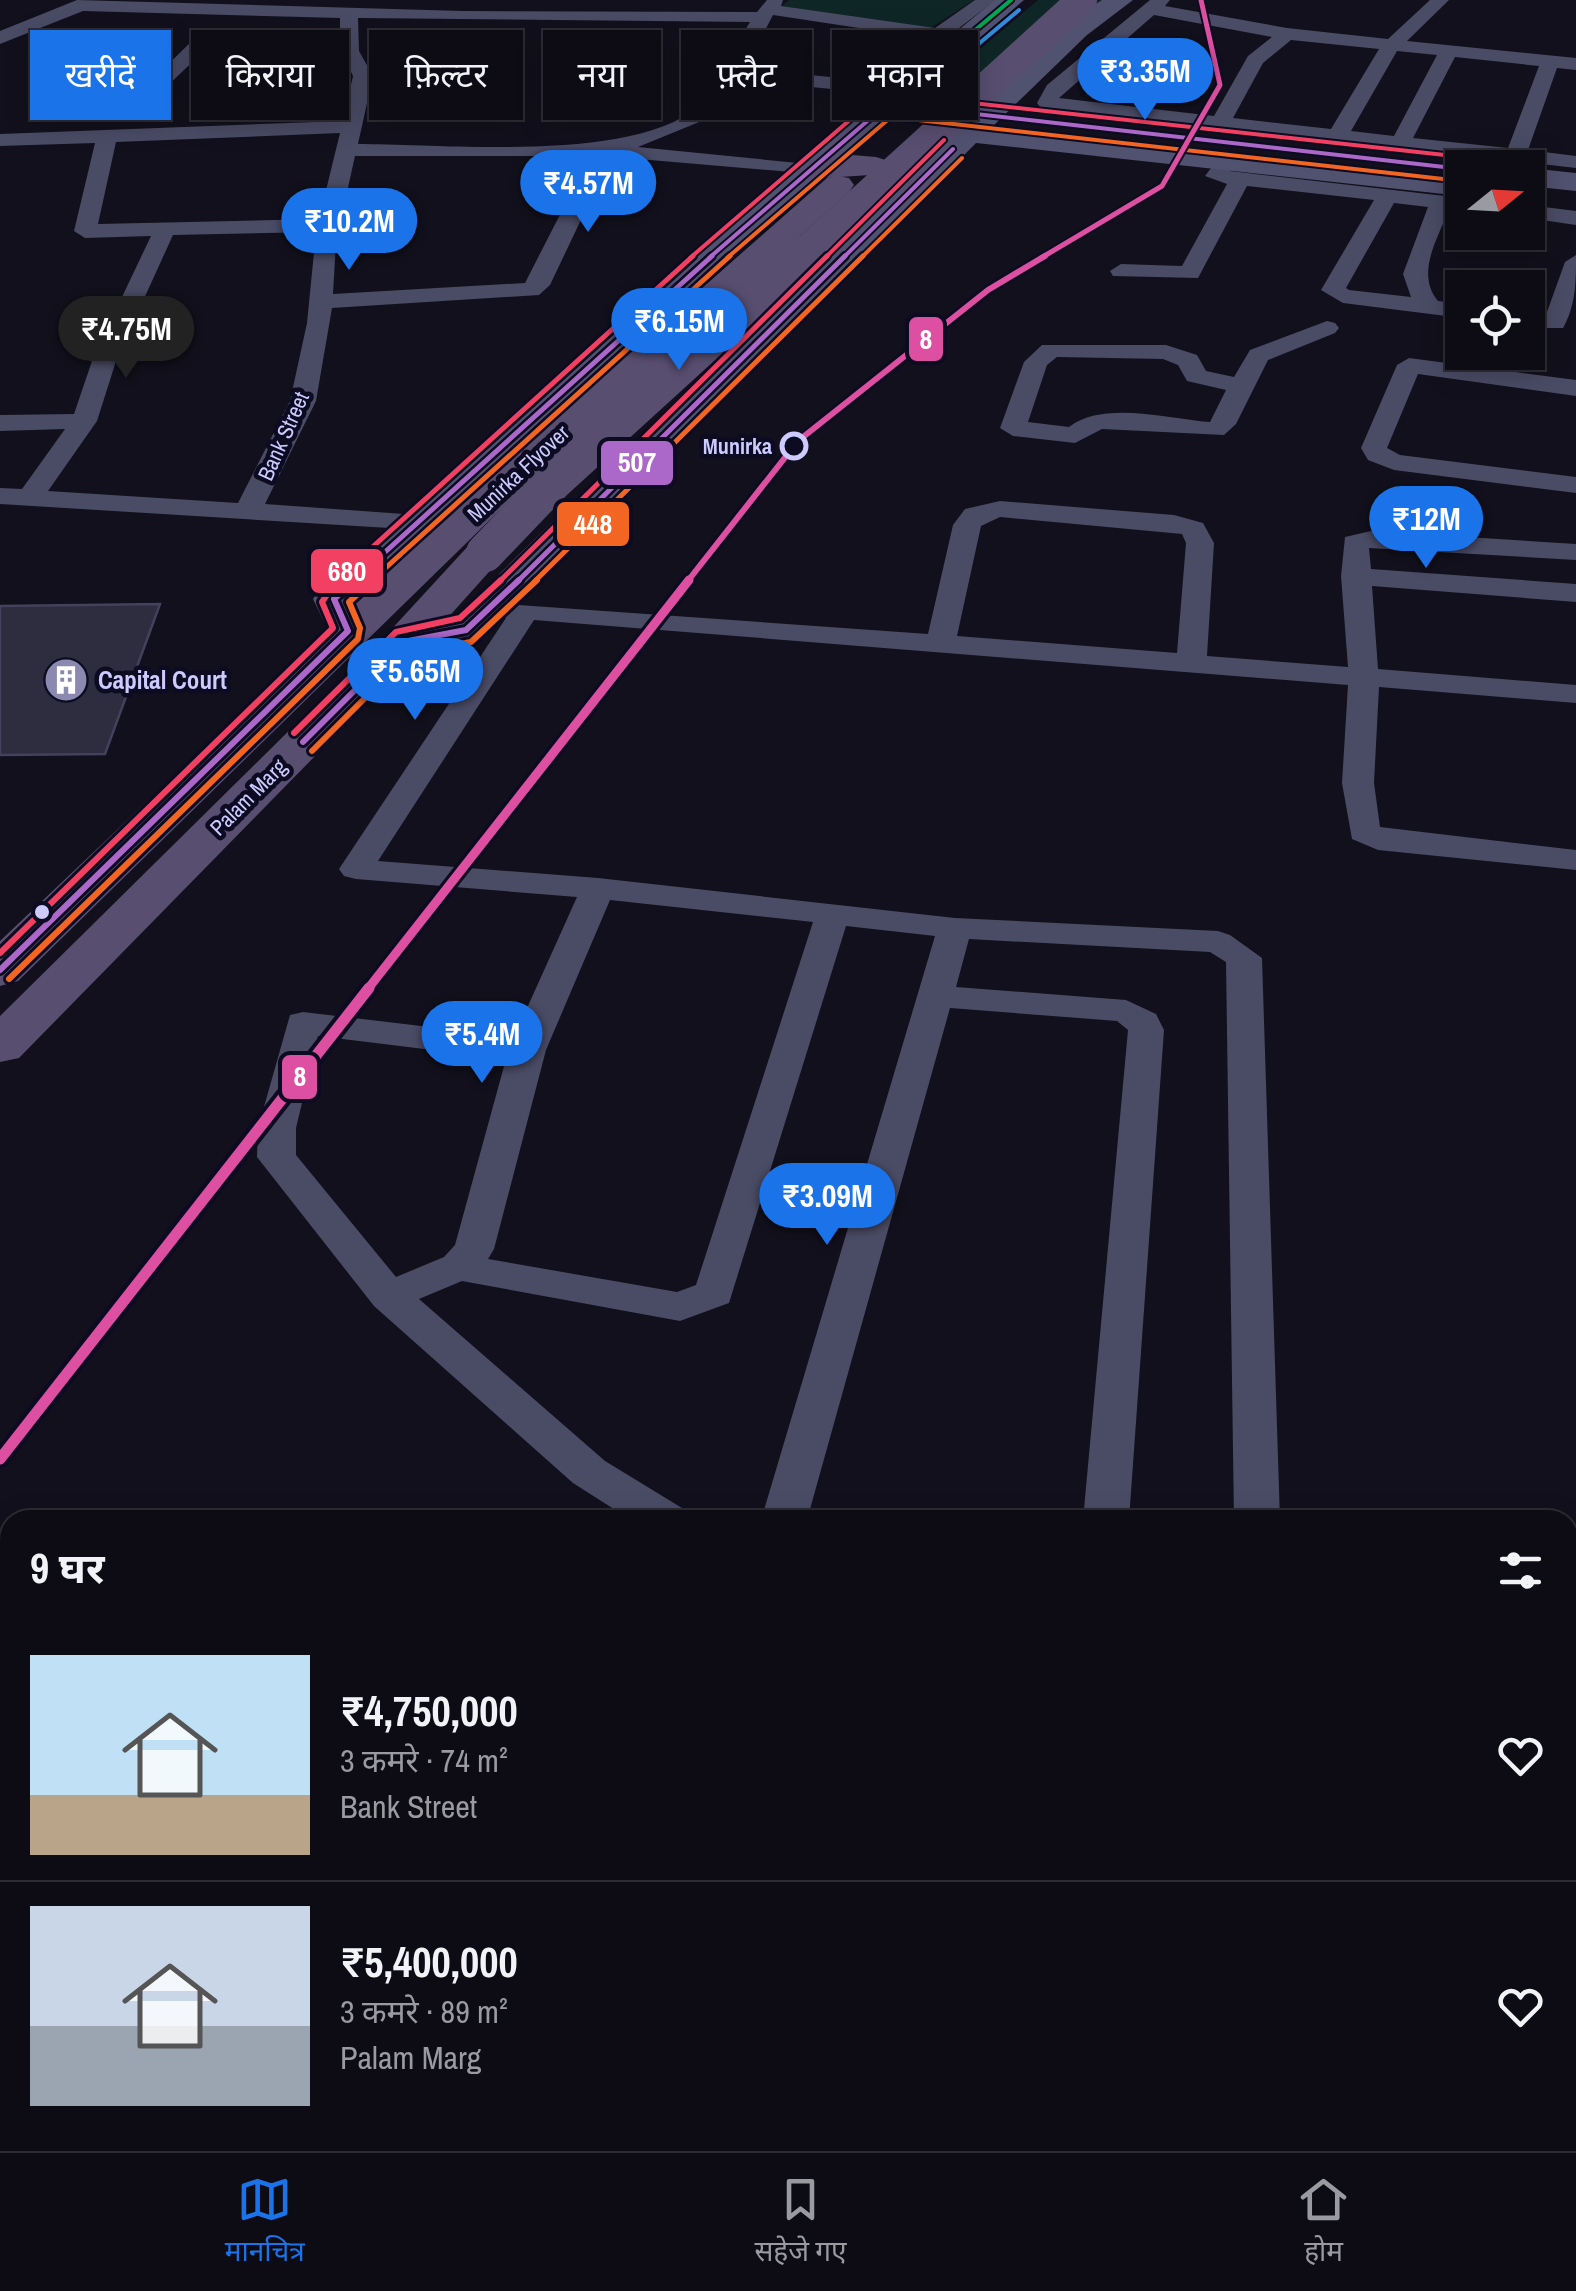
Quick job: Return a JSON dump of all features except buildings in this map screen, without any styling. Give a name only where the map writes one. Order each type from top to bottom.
[{"type":"main road","points":[[961,30],[1011,0]]},
{"type":"main road","name":"Munirka Flyover","points":[[348,631],[431,533],[690,316],[1050,0]]},
{"type":"main road","name":"Munirka Flyover","points":[[404,642],[553,482],[1082,0]]},
{"type":"main road","points":[[404,642],[466,630],[508,610],[913,186],[1078,29],[1120,0]]},
{"type":"main road","points":[[431,533],[625,331],[869,120]]},
{"type":"main road","points":[[951,120],[1445,196]]},
{"type":"main road","points":[[1237,163],[1329,144],[1445,158]]},
{"type":"main road","points":[[1237,163],[1445,169]]},
{"type":"main road","points":[[1545,166],[1576,165]]},
{"type":"main road","points":[[808,170],[876,166],[896,170],[913,186]]},
{"type":"main road","points":[[1545,195],[1576,198]]},
{"type":"main road","name":"Palam Marg","points":[[0,970],[348,631]]},
{"type":"main road","name":"Palam Marg","points":[[0,1046],[404,642]]},
{"type":"street","points":[[957,30],[987,0]]},
{"type":"street","points":[[1338,133],[1390,47],[1440,0]]},
{"type":"street","points":[[0,38],[86,2],[768,9],[910,30]]},
{"type":"street","points":[[1445,150],[1338,133],[1054,106],[1046,100],[1155,4],[1288,34],[1576,64]]},
{"type":"street","name":"Bank Street","points":[[249,508],[299,412],[320,302],[329,225],[364,74],[349,42],[354,6]]},
{"type":"street","points":[[1170,118],[1288,34]]},
{"type":"street","points":[[1400,141],[1448,52]]},
{"type":"street","points":[[171,72],[191,53]]},
{"type":"street","points":[[1220,122],[1255,60]]},
{"type":"street","points":[[1526,150],[1550,62]]},
{"type":"street","points":[[320,302],[531,290],[538,285],[590,173],[610,150],[687,120]]},
{"type":"street","points":[[112,134],[106,137],[84,230],[329,225]]},
{"type":"street","points":[[0,140],[112,134],[349,139],[610,150],[808,170]]},
{"type":"street","points":[[1121,270],[1190,273],[1237,163],[1387,196],[1445,198]]},
{"type":"street","points":[[1387,196],[1333,290],[1343,296],[1445,310]]},
{"type":"street","points":[[1545,214],[1576,218]]},
{"type":"street","points":[[1431,308],[1416,289],[1414,274],[1445,217]]},
{"type":"street","points":[[30,497],[84,421],[105,358],[164,230]]},
{"type":"street","points":[[1566,324],[1576,262]]},
{"type":"street","points":[[1241,386],[1196,376],[1188,360],[1166,352],[1052,350],[1036,362],[1012,426],[1070,436],[1098,421],[1210,430],[1223,424],[1259,354],[1327,328]]},
{"type":"street","points":[[1416,339],[1374,448],[1377,454],[1394,462],[1576,484]]},
{"type":"street","points":[[1409,365],[1576,388]]},
{"type":"street","points":[[0,423],[84,421]]},
{"type":"street","points":[[0,496],[249,508],[431,533]]},
{"type":"street","points":[[940,644],[967,525],[975,515],[1000,509],[1193,529],[1200,543],[1192,664]]},
{"type":"street","points":[[1576,552],[1371,539],[1355,544],[1354,576],[1364,678],[1358,783],[1360,822],[1368,836],[1576,860]]},
{"type":"street","points":[[1354,576],[1576,593]]},
{"type":"street","points":[[1257,1510],[1244,958],[1218,942],[955,928],[598,888],[356,869],[508,610],[1576,694]]},
{"type":"street","points":[[389,1296],[458,1266],[474,1250],[527,1050],[598,888]]},
{"type":"street","points":[[458,1266],[680,1307],[714,1293],[832,916]]},
{"type":"street","points":[[787,1510],[955,928]]},
{"type":"street","points":[[937,996],[1126,1011],[1143,1022],[1146,1030],[1107,1510]]},
{"type":"street","points":[[527,1050],[303,1024],[277,1128],[276,1157],[389,1296],[589,1472],[650,1510]]},
{"type":"green space","points":[[789,0],[974,0],[929,29],[782,6]]},
{"type":"green space","points":[[1038,0],[1103,0],[987,102],[978,101],[978,51]]},
{"type":"transit line","points":[[975,30],[1011,0]]},
{"type":"transit line","name":"8","points":[[0,1459],[798,441],[988,290],[1162,186],[1220,85],[1201,0]]},
{"type":"transit line","points":[[978,44],[1019,10]]},
{"type":"transit line","name":"680","points":[[0,953],[333,628],[322,602],[326,590],[617,322],[881,93],[1445,155]]},
{"type":"transit line","name":"507","points":[[0,970],[348,631],[334,599],[625,331],[887,104],[1445,167]]},
{"type":"transit line","name":"448","points":[[9,979],[358,639],[360,628],[349,602],[633,340],[891,117],[1445,179]]},
{"type":"transit line","name":"680","points":[[294,733],[396,632],[460,618],[482,599],[944,140]]},
{"type":"transit line","name":"507","points":[[303,742],[403,642],[466,630],[491,608],[953,149]]},
{"type":"transit line","name":"448","points":[[312,751],[409,654],[471,642],[499,617],[962,158]]},
{"type":"place","name":"Munirka","points":[[794,446]]},
{"type":"place","name":"Capital Court","points":[[66,680]]}]
